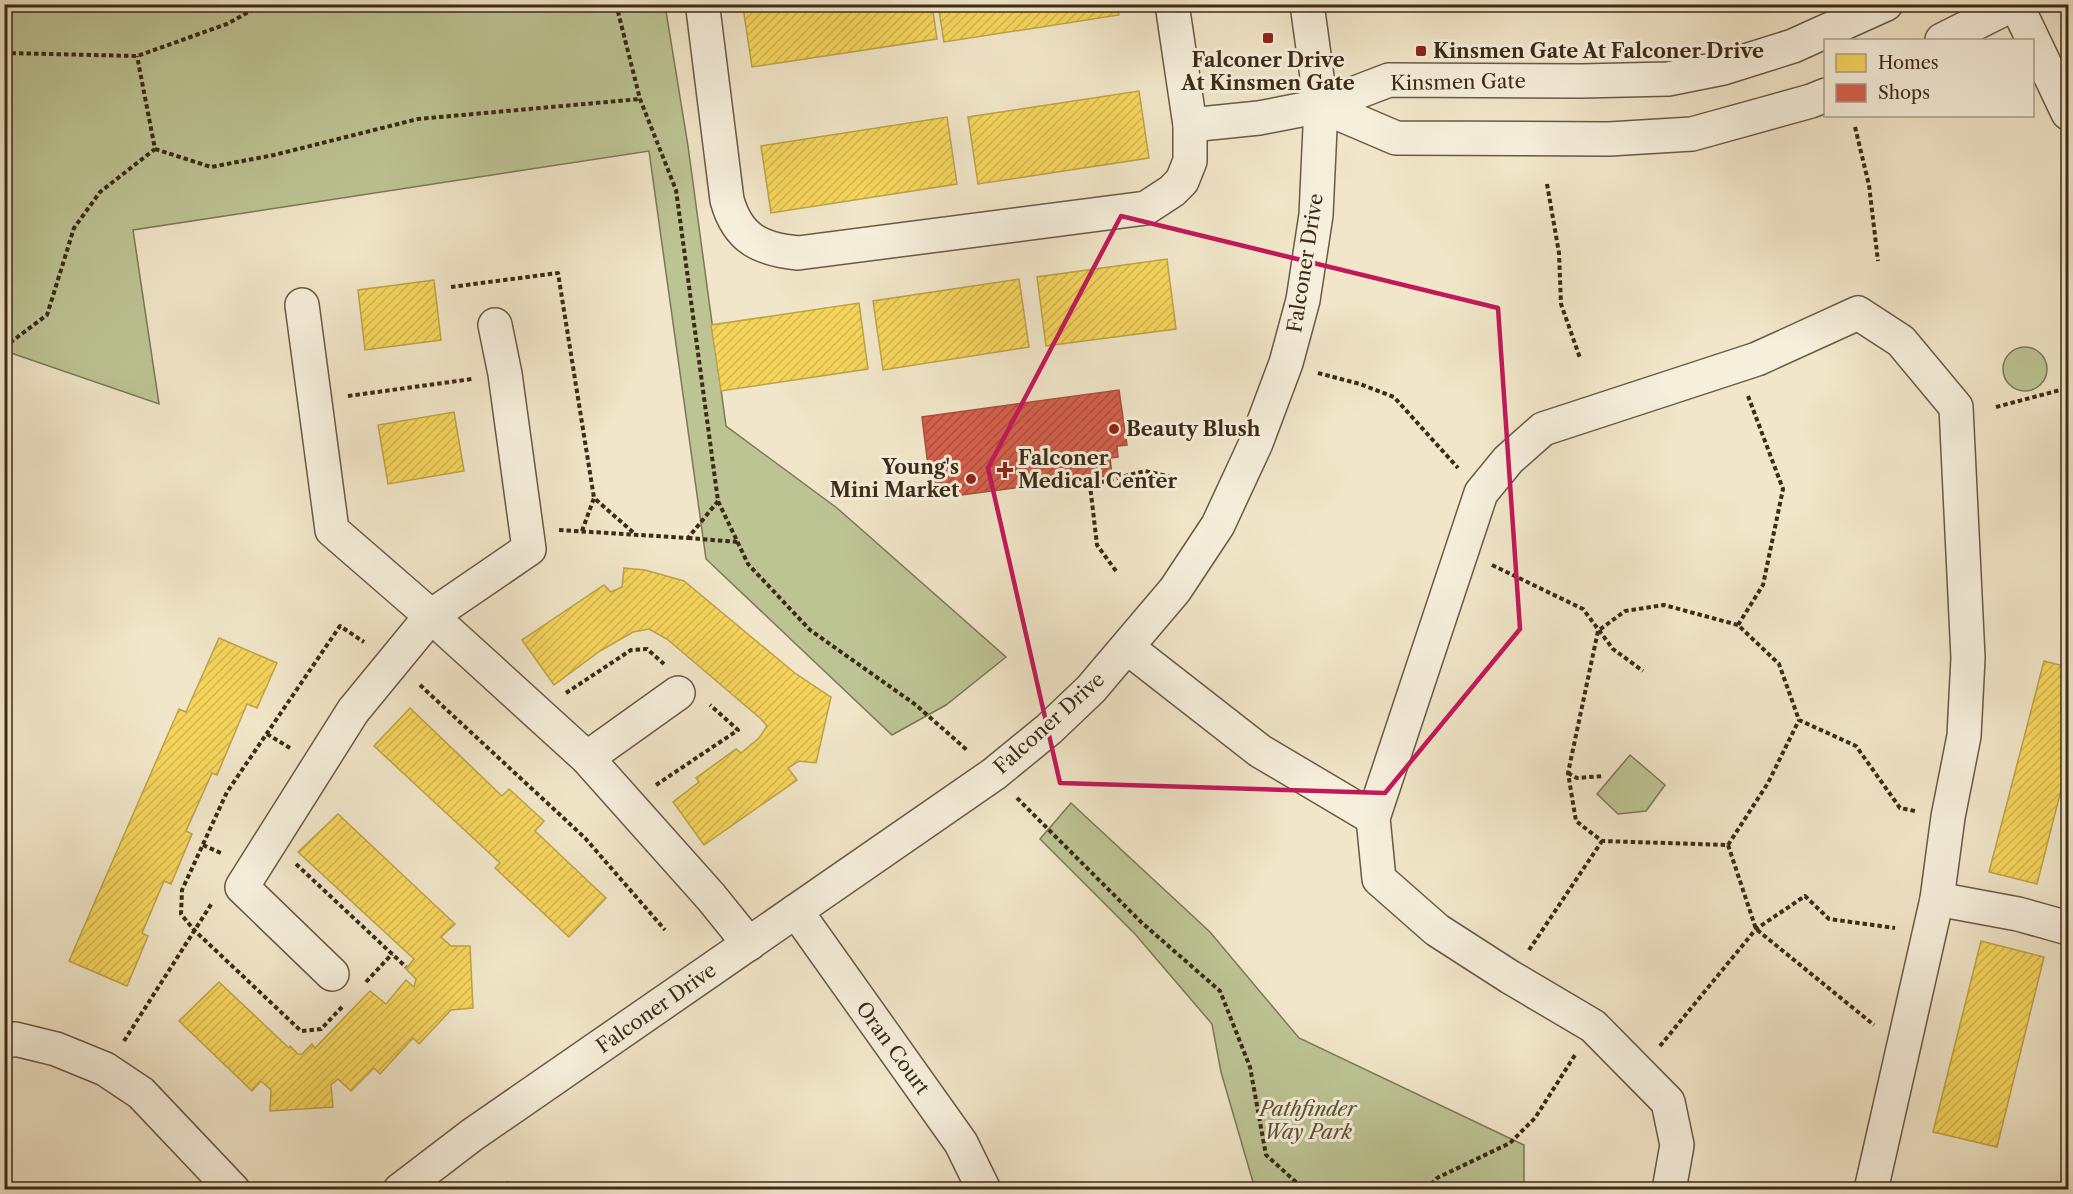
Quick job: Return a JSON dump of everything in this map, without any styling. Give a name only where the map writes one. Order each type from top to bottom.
[{"type":"street","points":[[704,4],[727,200],[732,218],[757,244],[774,250],[798,253],[1146,208],[1172,191],[1182,181],[1190,162],[1190,125],[1172,4]]},
{"type":"street","name":"Falconer Drive","points":[[399,1190],[472,1135],[994,774],[1048,729],[1091,688],[1128,648],[1175,590],[1218,525],[1256,443],[1286,363],[1303,300],[1316,215],[1322,106],[1307,4]]},
{"type":"street","name":"Kinsmen Gate","points":[[1190,125],[1259,118],[1322,106],[1389,80],[1668,79],[1723,68],[1793,46],[1886,4]]},
{"type":"street","points":[[1944,39],[2015,4],[2032,39]]},
{"type":"street","points":[[2034,43],[2068,112]]},
{"type":"street","points":[[1322,106],[1396,138],[1609,139],[1692,135],[1824,96]]},
{"type":"street","points":[[302,305],[332,530],[431,616],[587,758],[711,897],[749,944]]},
{"type":"street","points":[[1669,1190],[1677,1145],[1668,1102],[1593,1026],[1437,930],[1379,879],[1373,818],[1481,493],[1508,459],[1543,429],[1757,359],[1858,313],[1901,341],[1956,407],[1968,658],[1964,736],[1948,817],[1937,899],[1871,1190]]},
{"type":"street","points":[[332,974],[242,887],[353,711],[431,616],[529,549],[505,374],[495,325]]},
{"type":"street","points":[[1128,648],[1260,750],[1373,818]]},
{"type":"street","points":[[587,758],[678,693]]},
{"type":"street","points":[[1937,899],[2019,914],[2068,928]]},
{"type":"street","name":"Oran Court","points":[[796,910],[961,1143],[984,1190]]},
{"type":"street","points":[[4,1042],[15,1039],[56,1049],[105,1069],[141,1093],[233,1190]]},
{"type":"path","points":[[4,53],[137,56],[227,24],[263,4]]},
{"type":"path","points":[[611,4],[636,4]]},
{"type":"path","points":[[617,5],[640,99],[676,190],[718,501],[748,564],[810,630],[916,705],[994,774],[1141,922],[1220,992],[1250,1067],[1266,1155],[1296,1182],[1314,1190]]},
{"type":"path","points":[[137,56],[155,149]]},
{"type":"path","points":[[155,149],[211,167],[274,155],[418,119],[640,99]]},
{"type":"path","points":[[1855,127],[1869,185],[1878,261]]},
{"type":"path","points":[[4,347],[47,315],[74,228],[100,192],[155,149]]},
{"type":"path","points":[[1547,184],[1559,253],[1561,304],[1580,358]]},
{"type":"path","points":[[451,287],[558,273],[594,498],[582,531]]},
{"type":"path","points":[[1286,363],[1360,384],[1394,397],[1481,493]]},
{"type":"path","points":[[1737,365],[1783,489],[1763,585],[1738,625]]},
{"type":"path","points":[[315,401],[505,374]]},
{"type":"path","points":[[1996,407],[2068,388]]},
{"type":"path","points":[[1116,571],[1097,545],[1090,485],[1145,471],[1176,478]]},
{"type":"path","points":[[594,498],[636,534]]},
{"type":"path","points":[[688,538],[718,501]]},
{"type":"path","points":[[526,527],[738,542]]},
{"type":"path","points":[[1462,550],[1583,609],[1613,649],[1643,670]]},
{"type":"path","points":[[1665,605],[1738,625],[1779,664],[1798,720],[1768,783],[1728,845],[1602,841],[1576,820],[1568,773],[1598,631],[1625,612],[1665,605]]},
{"type":"path","points":[[394,661],[585,838],[664,930]]},
{"type":"path","points":[[1798,720],[1856,746],[1900,808],[1948,817]]},
{"type":"path","points":[[1568,773],[1577,778],[1604,776]]},
{"type":"path","points":[[272,841],[406,967]]},
{"type":"path","points":[[1510,977],[1602,841]]},
{"type":"path","points":[[1728,845],[1756,929],[1904,1049]]},
{"type":"path","points":[[105,1069],[212,903],[242,887]]},
{"type":"path","points":[[1639,1072],[1756,929],[1805,896],[1829,919],[1929,932]]},
{"type":"path","points":[[1426,1190],[1437,1178],[1510,1143],[1535,1118],[1593,1026]]},
{"type":"path","points":[[506,1182],[512,1190]]},
{"type":"highlighted area","points":[[1121,216],[1498,308],[1520,629],[1385,793],[1060,783],[988,468]]},
{"type":"green space","points":[[5,5],[665,5],[688,146],[726,426],[837,508],[1006,657],[946,705],[892,735],[706,559],[649,151],[133,230],[159,404],[5,351]]},
{"type":"green space","points":[[2025,347],[2040,354],[2047,369],[2040,384],[2025,391],[2010,384],[2003,369],[2010,354]]},
{"type":"green space","points":[[1630,755],[1665,785],[1646,811],[1618,814],[1597,794]]},
{"type":"green space","name":"Pathfinder Way Park","points":[[1071,803],[1210,932],[1299,1038],[1524,1145],[1524,1189],[1255,1189],[1221,1072],[1212,1024],[1135,934],[1040,839]]},
{"type":"building: Homes","points":[[760,4],[932,4],[937,39],[752,67],[743,7]]},
{"type":"building: Homes","points":[[938,4],[1117,4],[1119,15],[944,42]]},
{"type":"building: Homes","points":[[1139,91],[1149,158],[978,184],[968,117]]},
{"type":"building: Homes","points":[[947,117],[957,184],[771,213],[761,146]]},
{"type":"building: Homes","points":[[1167,259],[1176,329],[1046,346],[1037,277]]},
{"type":"building: Homes","points":[[1019,279],[1029,347],[883,370],[873,301]]},
{"type":"building: Homes","points":[[434,280],[441,340],[365,350],[358,290]]},
{"type":"building: Homes","points":[[859,303],[868,369],[721,391],[711,325]]},
{"type":"building: Homes","points":[[454,412],[464,471],[388,484],[378,425]]},
{"type":"building: Homes","points":[[624,568],[645,570],[684,581],[796,674],[831,697],[816,763],[799,761],[788,768],[797,780],[704,845],[673,802],[699,782],[696,778],[736,749],[741,753],[759,738],[767,726],[761,719],[667,639],[649,629],[633,632],[600,651],[554,685],[522,640],[604,585],[611,592],[622,587]]},
{"type":"building: Homes","points":[[219,638],[277,663],[257,708],[247,704],[217,775],[212,773],[186,831],[192,834],[171,884],[164,881],[142,933],[148,936],[127,986],[69,961],[179,709],[186,712]]},
{"type":"building: Homes","points":[[2044,661],[2068,667],[2068,763],[2037,884],[1989,872]]},
{"type":"building: Homes","points":[[410,708],[502,796],[509,789],[544,821],[535,831],[606,898],[569,937],[495,868],[500,863],[374,746]]},
{"type":"building: Homes","points":[[338,814],[455,924],[441,937],[451,946],[470,946],[473,1008],[451,1010],[419,1044],[413,1038],[380,1074],[374,1068],[351,1091],[338,1079],[331,1085],[333,1107],[270,1111],[271,1090],[261,1081],[252,1091],[179,1021],[219,982],[289,1048],[290,1046],[298,1054],[302,1054],[312,1044],[315,1048],[370,991],[386,1004],[406,980],[414,987],[416,979],[406,969],[414,959],[298,852]]},
{"type":"building: Homes","points":[[1981,941],[2044,957],[1997,1147],[1933,1132]]},
{"type":"building: Shops","points":[[1119,390],[1127,445],[1117,446],[1118,457],[1110,458],[1112,475],[932,499],[922,417]]},
{"type":"place","name":"Falconer Drive At Kinsmen Gate","points":[[1268,38]]},
{"type":"place","name":"Kinsmen Gate At Falconer Drive","points":[[1421,51]]},
{"type":"place","name":"Beauty Blush","points":[[1114,429]]},
{"type":"place","name":"Falconer Medical Center","points":[[1005,470]]},
{"type":"place","name":"Young's Mini Market","points":[[971,479]]}]
